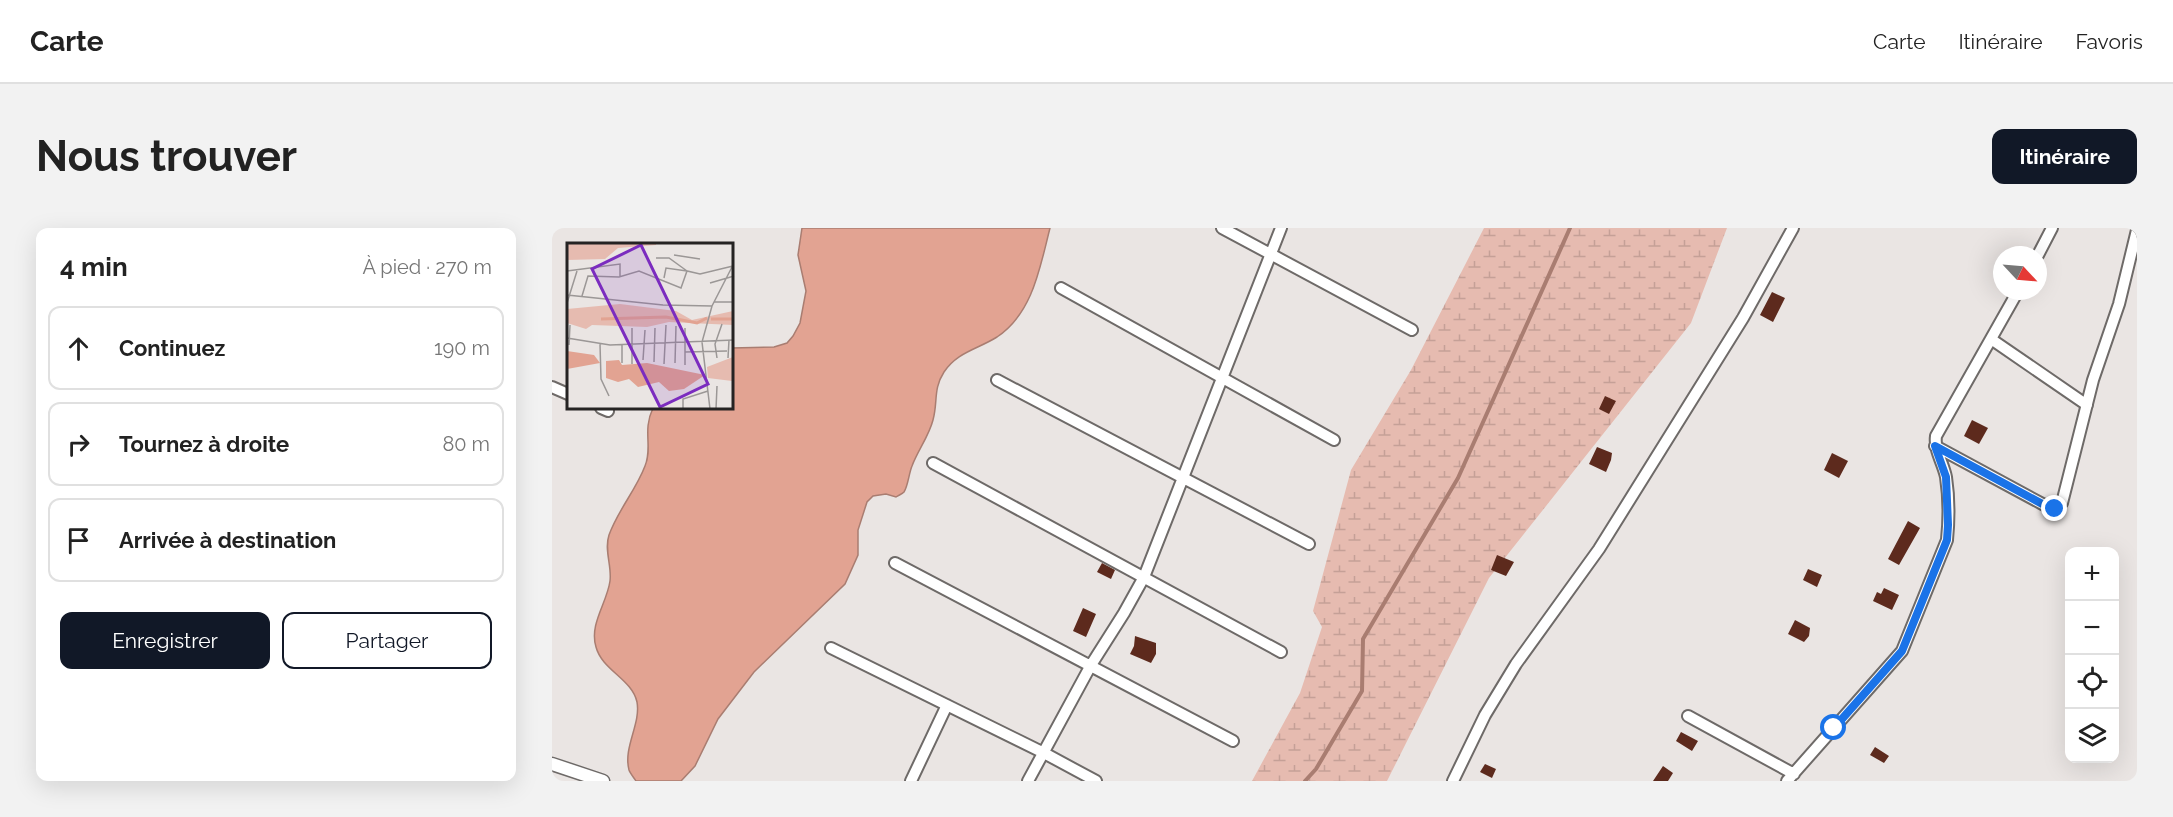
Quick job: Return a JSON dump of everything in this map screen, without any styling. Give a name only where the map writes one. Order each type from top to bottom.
[{"type":"street","points":[[1222,228],[1412,330]]},
{"type":"street","points":[[1028,781],[1091,665],[1144,577],[1281,228]]},
{"type":"street","points":[[1453,781],[1485,715],[1516,664],[1599,549],[1743,318],[1794,228]]},
{"type":"street","points":[[2043,246],[2052,228]]},
{"type":"street","points":[[1935,446],[2048,507],[2055,509],[2062,503],[2087,405],[2119,304],[2137,230]]},
{"type":"street","points":[[1061,288],[1334,440]]},
{"type":"street","points":[[1688,716],[1791,777],[1902,651],[1947,540],[1946,477],[1935,446],[1936,436],[2013,300]]},
{"type":"street","points":[[1991,339],[2087,405]]},
{"type":"street","points":[[997,380],[1309,544]]},
{"type":"street","points":[[552,387],[567,394]]},
{"type":"street","points":[[933,463],[1281,652]]},
{"type":"street","points":[[895,563],[1233,741]]},
{"type":"street","points":[[831,648],[1096,781]]},
{"type":"street","points":[[911,781],[947,705]]},
{"type":"street","points":[[552,764],[603,781]]},
{"type":"green space","points":[[1484,228],[1727,228],[1691,323],[1489,578],[1387,781],[1252,781],[1300,693],[1322,627],[1313,611],[1351,470],[1411,370]]},
{"type":"shaded area","points":[[802,228],[1050,228],[1033,288],[1019,315],[997,337],[961,355],[944,372],[938,384],[931,426],[912,466],[904,492],[896,497],[886,494],[873,496],[867,502],[858,530],[858,555],[845,584],[754,672],[718,719],[695,766],[681,781],[636,781],[630,771],[628,753],[637,719],[637,702],[629,687],[599,655],[594,638],[610,581],[607,546],[609,535],[645,466],[648,452],[648,424],[652,410],[734,410],[734,348],[774,347],[787,343],[793,336],[800,323],[806,291],[798,255]]},
{"type":"building","points":[[1772,292],[1785,298],[1773,322],[1760,315]]},
{"type":"building","points":[[1605,396],[1616,401],[1609,414],[1599,409]]},
{"type":"building","points":[[1972,420],[1988,428],[1979,444],[1964,436]]},
{"type":"building","points":[[1597,447],[1612,453],[1606,472],[1589,464]]},
{"type":"building","points":[[1832,453],[1848,461],[1839,478],[1824,470]]},
{"type":"building","points":[[1908,521],[1920,528],[1899,565],[1888,559]]},
{"type":"building","points":[[1497,555],[1514,562],[1506,576],[1491,570]]},
{"type":"building","points":[[1102,563],[1115,570],[1111,579],[1097,572]]},
{"type":"building","points":[[1808,569],[1822,575],[1817,587],[1803,580]]},
{"type":"building","points":[[1884,588],[1899,595],[1892,610],[1873,601],[1877,592],[1881,594]]},
{"type":"building","points":[[1083,608],[1096,614],[1086,637],[1073,631]]},
{"type":"building","points":[[1795,620],[1810,628],[1809,636],[1804,642],[1788,634]]},
{"type":"building","points":[[1135,636],[1156,643],[1156,654],[1151,663],[1130,654]]},
{"type":"building","points":[[1681,732],[1698,741],[1692,751],[1676,741]]},
{"type":"building","points":[[1875,747],[1889,756],[1884,763],[1870,755]]},
{"type":"building","points":[[1485,764],[1496,769],[1492,778],[1480,772]]},
{"type":"building","points":[[1663,766],[1673,773],[1668,781],[1653,781]]},
{"type":"waterway","points":[[1305,781],[1316,769],[1362,691],[1363,639],[1458,478],[1570,228]]},
{"type":"route","points":[[1834,728],[1902,651],[1947,540],[1946,477],[1935,446],[2055,509]]}]
